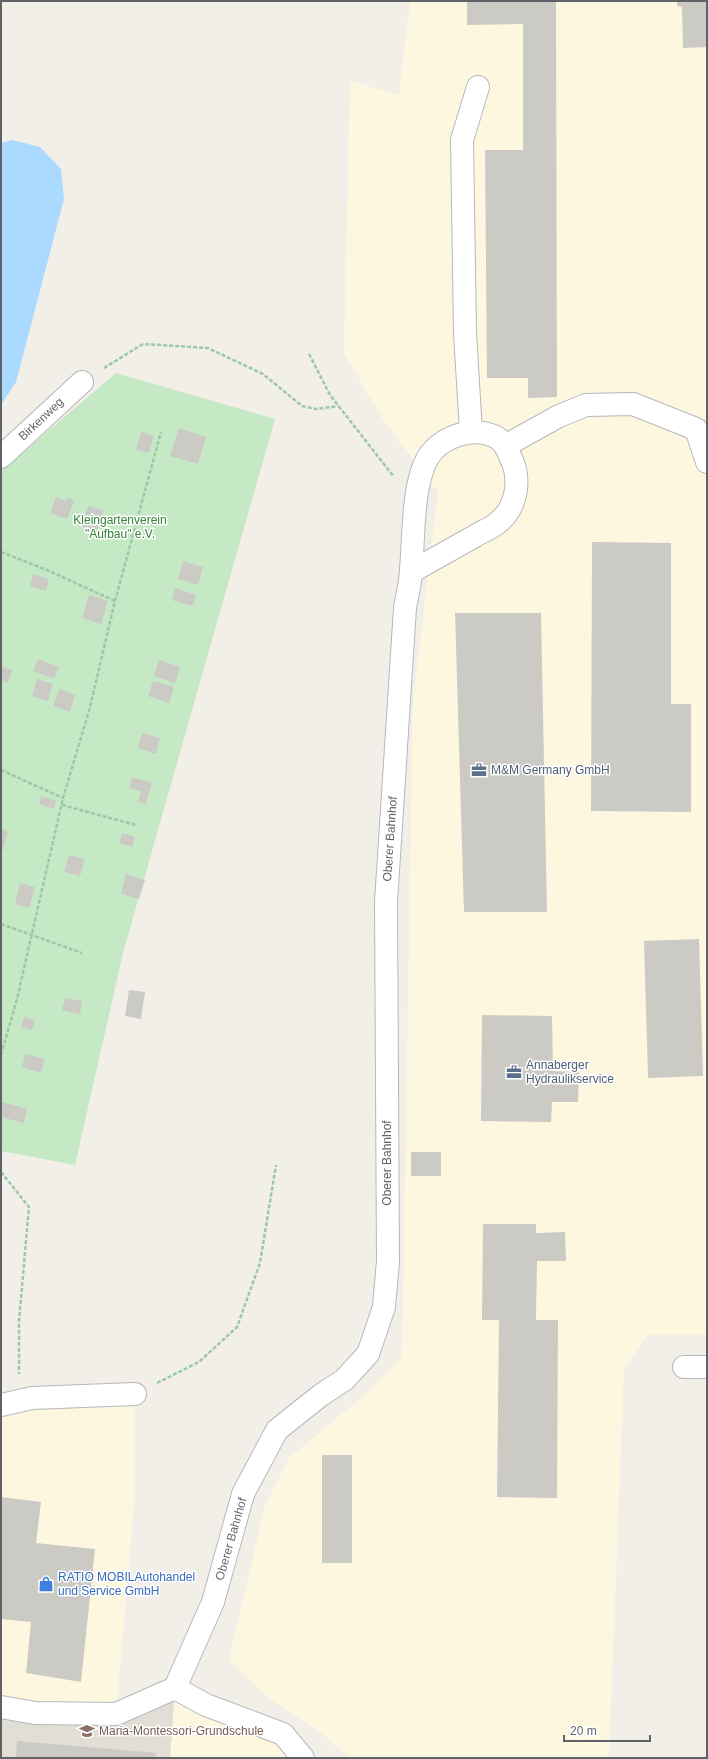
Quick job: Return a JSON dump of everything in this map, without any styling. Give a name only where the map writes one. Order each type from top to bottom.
[{"type":"street","points":[[411,572],[496,524],[509,511],[516,493],[518,482],[514,463],[505,446],[499,439],[481,433],[471,432],[465,333],[462,140],[478,87]]},
{"type":"street","name":"Birkenweg","points":[[1,457],[82,382]]},
{"type":"street","points":[[505,446],[559,416],[586,404],[633,404],[696,429],[707,462]]},
{"type":"street","name":"Oberer Bahnhof","points":[[175,1688],[213,1602],[243,1494],[277,1430],[321,1395],[344,1380],[368,1354],[384,1307],[388,1261],[386,902],[405,608],[411,572],[414,519],[421,475],[428,459],[441,443],[471,432]]},
{"type":"street","points":[[684,1367],[707,1367]]},
{"type":"street","points":[[11,1403],[32,1398],[135,1394]]},
{"type":"street","points":[[1,1707],[35,1713],[116,1714],[175,1688],[206,1705],[283,1734],[303,1758]]},
{"type":"path","points":[[82,382],[143,344],[208,348],[263,374],[302,406],[316,408],[338,406]]},
{"type":"path","points":[[309,354],[330,395],[338,406],[403,489],[417,499]]},
{"type":"path","points":[[1,1055],[17,999],[63,798],[90,707],[115,601],[161,432]]},
{"type":"path","points":[[1,552],[62,576],[115,601]]},
{"type":"path","points":[[1,770],[63,798]]},
{"type":"path","points":[[62,805],[136,825]]},
{"type":"path","points":[[1,924],[82,953]]},
{"type":"path","points":[[135,1394],[198,1362],[237,1327],[260,1262],[276,1165]]},
{"type":"path","points":[[1,1172],[29,1207],[19,1321],[19,1366],[11,1403]]},
{"type":"shaded area","points":[[410,1],[707,1],[707,1335],[647,1335],[624,1369],[609,1758],[349,1758],[325,1736],[263,1693],[229,1660],[265,1506],[289,1458],[361,1398],[402,1357],[413,702],[438,492],[382,418],[344,353],[350,81],[399,95]]},
{"type":"shaded area","points":[[135,1394],[135,1494],[116,1714],[1,1707],[1,1405]]},
{"type":"shaded area","points":[[175,1688],[243,1718],[303,1758],[170,1758]]},
{"type":"shaded area","name":"Maria-Montessori-Grundschule","points":[[175,1688],[170,1758],[1,1758],[1,1707],[116,1714]]},
{"type":"green space","name":"Kleingartenverein \"Aufbau\" e.V.","points":[[116,373],[275,419],[123,953],[75,1165],[1,1151],[1,471]]},
{"type":"water","points":[[12,140],[40,147],[61,169],[64,199],[16,382],[1,405],[1,143]]},
{"type":"building","points":[[467,1],[556,1],[557,397],[528,398],[528,378],[487,378],[485,150],[523,150],[523,24],[467,25]]},
{"type":"building","points":[[677,1],[707,1],[707,47],[683,48],[682,7],[677,6]]},
{"type":"building","points":[[179,428],[206,437],[198,464],[170,456]]},
{"type":"building","points":[[141,432],[154,436],[149,453],[136,450]]},
{"type":"building","points":[[56,497],[66,501],[68,498],[74,500],[67,519],[50,513]]},
{"type":"building","points":[[88,506],[103,510],[97,531],[82,527]]},
{"type":"building","points":[[592,542],[671,543],[671,704],[691,704],[691,812],[591,811]]},
{"type":"building","points":[[183,561],[203,567],[198,585],[178,579]]},
{"type":"building","points":[[33,574],[49,579],[46,591],[30,586]]},
{"type":"building","points":[[175,588],[196,595],[193,606],[172,600]]},
{"type":"building","points":[[89,595],[108,601],[101,624],[82,618]]},
{"type":"building","points":[[455,613],[541,613],[547,912],[464,912]]},
{"type":"building","points":[[38,659],[59,667],[54,679],[33,671]]},
{"type":"building","points":[[159,660],[180,667],[175,683],[154,676]]},
{"type":"building","points":[[1,666],[12,670],[8,683],[1,680]]},
{"type":"building","points":[[37,679],[53,684],[48,701],[32,696]]},
{"type":"building","points":[[153,681],[174,687],[169,703],[148,696]]},
{"type":"building","points":[[59,689],[75,695],[70,712],[53,706]]},
{"type":"building","points":[[142,733],[160,738],[156,754],[138,748]]},
{"type":"building","points":[[132,777],[152,783],[146,804],[138,802],[141,791],[129,788]]},
{"type":"building","points":[[41,796],[56,801],[54,809],[39,804]]},
{"type":"building","points":[[1,829],[8,831],[3,851],[1,850]]},
{"type":"building","points":[[122,833],[135,837],[132,847],[119,843]]},
{"type":"building","points":[[69,855],[85,859],[80,876],[64,872]]},
{"type":"building","points":[[126,874],[145,880],[139,899],[121,894]]},
{"type":"building","points":[[20,883],[35,887],[29,908],[15,904]]},
{"type":"building","points":[[699,939],[703,1076],[648,1078],[644,941]]},
{"type":"building","points":[[129,990],[145,992],[141,1019],[125,1016]]},
{"type":"building","points":[[65,998],[82,1001],[80,1014],[62,1010]]},
{"type":"building","points":[[482,1015],[552,1016],[553,1071],[579,1072],[578,1102],[552,1102],[551,1122],[481,1121]]},
{"type":"building","points":[[24,1017],[35,1020],[32,1030],[21,1027]]},
{"type":"building","points":[[25,1054],[45,1059],[41,1073],[22,1067]]},
{"type":"building","points":[[1,1102],[27,1109],[24,1123],[1,1117]]},
{"type":"building","points":[[411,1152],[441,1152],[441,1176],[411,1176]]},
{"type":"building","points":[[483,1224],[536,1224],[536,1233],[565,1232],[566,1261],[537,1261],[536,1320],[558,1320],[557,1498],[497,1497],[499,1320],[482,1320]]},
{"type":"building","points":[[322,1455],[352,1455],[352,1563],[322,1563]]},
{"type":"building","name":"RATIO MOBILAutohandel und Service GmbH","points":[[1,1497],[41,1502],[36,1543],[95,1549],[81,1682],[26,1673],[31,1622],[1,1619]]},
{"type":"building","points":[[17,1741],[156,1753],[155,1758],[16,1758]]},
{"type":"place","name":"M&M Germany GmbH","points":[[479,770]]},
{"type":"place","name":"Annaberger Hydraulikservice","points":[[514,1072]]},
{"type":"place","name":"RATIO MOBILAutohandel und Service GmbH","points":[[46,1584]]},
{"type":"place","name":"Maria-Montessori-Grundschule","points":[[87,1731]]}]
